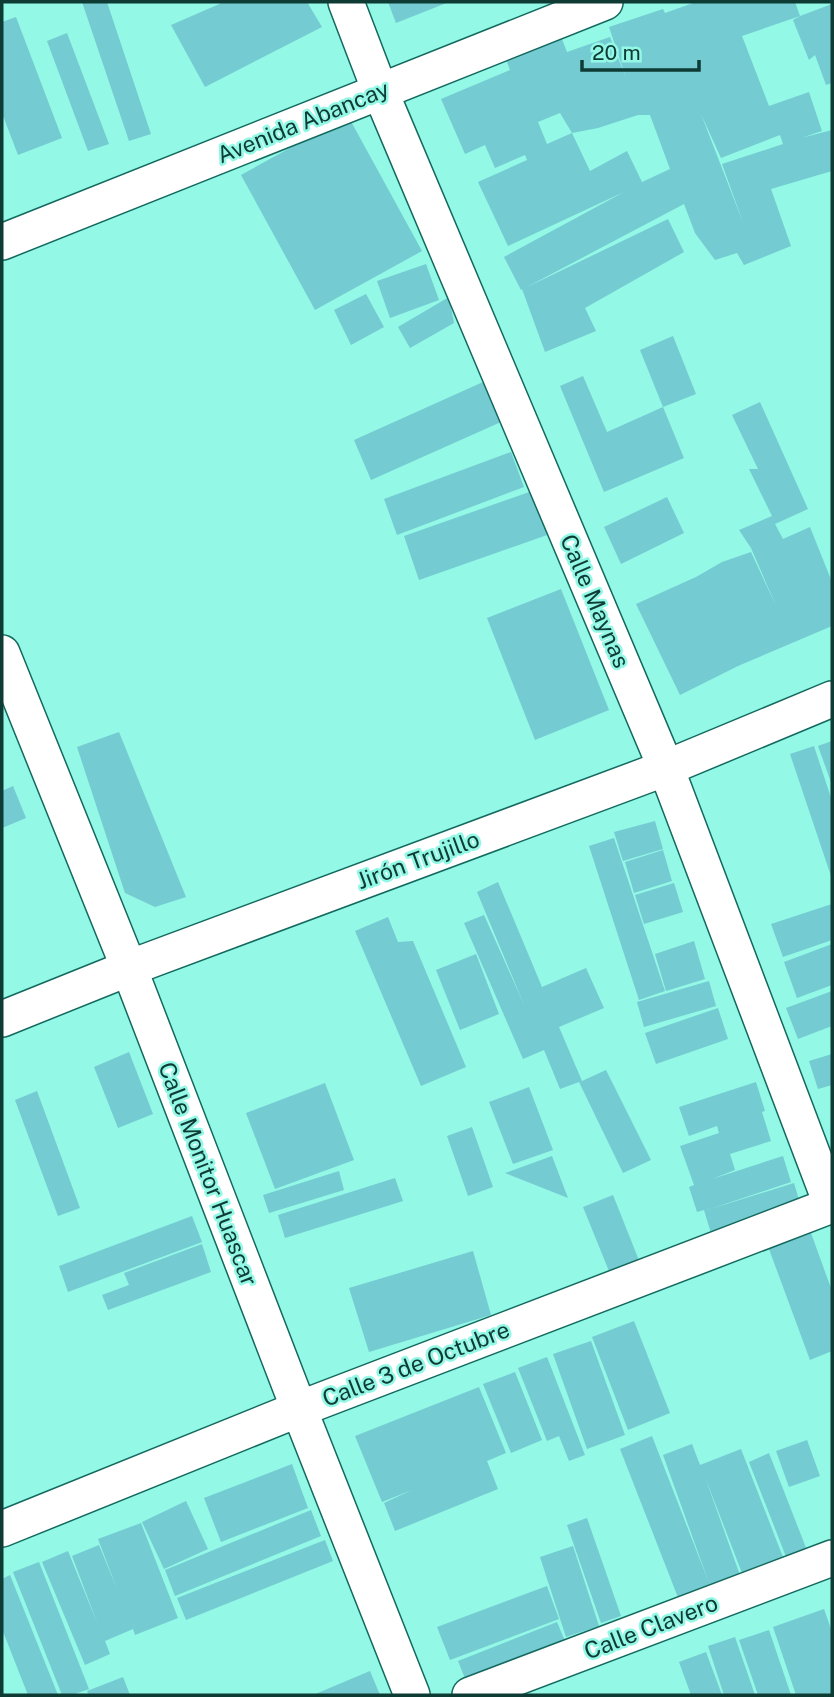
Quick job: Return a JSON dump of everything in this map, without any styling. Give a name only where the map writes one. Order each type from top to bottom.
[{"type":"street","name":"Calle Maynas","points":[[346,2],[380,91],[666,768],[832,1206]]},
{"type":"street","name":"Avenida Abancay","points":[[2,242],[605,2]]},
{"type":"street","name":"Calle Monitor Huascar","points":[[2,653],[129,968],[412,1695]]},
{"type":"street","name":"Jirón Trujillo","points":[[2,1019],[129,968],[666,768],[832,699]]},
{"type":"street","name":"Calle 3 de Octubre","points":[[2,1529],[299,1409],[832,1206]]},
{"type":"street","name":"Calle Clavero","points":[[470,1695],[832,1558]]},
{"type":"building","points":[[82,2],[107,2],[151,134],[129,141]]},
{"type":"building","points":[[224,2],[307,2],[322,27],[205,87],[171,25]]},
{"type":"building","points":[[388,2],[449,2],[396,23]]},
{"type":"building","points":[[696,2],[795,2],[800,16],[742,36],[769,106],[809,92],[822,131],[801,138],[832,130],[832,171],[771,189],[791,246],[744,265],[737,253],[715,260],[695,233],[684,204],[525,288],[668,219],[684,252],[585,308],[596,331],[545,352],[522,289],[504,257],[624,192],[508,246],[478,182],[527,160],[525,155],[495,168],[485,145],[465,154],[441,99],[510,70],[503,51],[558,29],[567,52],[610,37],[626,78],[609,27],[663,9],[665,13]],"holes":[[[560,113],[572,133],[547,144],[538,122]],[[701,114],[721,158],[780,135],[783,144],[722,164],[744,225]],[[638,115],[650,115],[670,169],[642,182],[627,151],[590,171],[572,133]]]},
{"type":"building","points":[[832,4],[832,83],[826,85],[815,55],[809,60],[793,20]]},
{"type":"building","points":[[16,17],[62,138],[18,155],[2,113],[2,22]]},
{"type":"building","points":[[67,33],[109,144],[88,151],[47,41]]},
{"type":"building","points":[[348,116],[422,251],[315,310],[241,175]]},
{"type":"building","points":[[426,264],[439,300],[390,318],[377,281]]},
{"type":"building","points":[[366,294],[384,327],[351,345],[334,310]]},
{"type":"building","points":[[449,297],[454,323],[410,348],[398,327]]},
{"type":"building","points":[[673,336],[696,394],[663,407],[640,350]]},
{"type":"building","points":[[583,376],[607,432],[663,407],[684,458],[604,492],[560,386]]},
{"type":"building","points":[[483,382],[501,422],[371,480],[354,440]]},
{"type":"building","points":[[760,402],[808,509],[775,524],[783,539],[810,527],[832,582],[832,626],[738,666],[680,695],[636,604],[722,562],[751,552],[777,608],[751,548],[739,530],[772,516],[749,469],[758,469],[732,415]]},
{"type":"building","points":[[511,452],[524,487],[397,535],[384,499]]},
{"type":"building","points":[[535,490],[550,534],[419,580],[404,536]]},
{"type":"building","points":[[667,497],[684,533],[621,564],[604,527]]},
{"type":"building","points":[[561,589],[609,710],[535,740],[487,618]]},
{"type":"building","points":[[119,732],[186,897],[155,907],[125,893],[77,747]]},
{"type":"building","points":[[832,741],[832,785],[818,746]]},
{"type":"building","points":[[814,746],[832,801],[832,879],[790,754]]},
{"type":"building","points":[[13,786],[26,818],[2,828],[2,791]]},
{"type":"building","points":[[655,821],[663,849],[623,861],[614,832]]},
{"type":"building","points":[[614,838],[665,991],[639,1000],[589,846]]},
{"type":"building","points":[[663,850],[672,881],[634,893],[625,862]]},
{"type":"building","points":[[498,882],[542,987],[586,968],[604,1008],[559,1027],[582,1081],[606,1070],[651,1160],[623,1173],[579,1082],[560,1089],[544,1050],[523,1059],[464,923],[484,915],[525,1007],[477,892]]},
{"type":"building","points":[[674,883],[683,912],[644,924],[635,895]]},
{"type":"building","points":[[832,904],[832,940],[783,957],[771,924]]},
{"type":"building","points":[[388,917],[398,942],[413,941],[466,1067],[421,1086],[355,931]]},
{"type":"building","points":[[694,941],[705,979],[666,991],[655,954]]},
{"type":"building","points":[[832,944],[832,985],[797,998],[784,962]]},
{"type":"building","points":[[476,954],[499,1014],[460,1030],[436,970]]},
{"type":"building","points":[[709,981],[716,1006],[644,1027],[637,1002]]},
{"type":"building","points":[[832,991],[832,1026],[798,1039],[786,1008]]},
{"type":"building","points":[[718,1008],[728,1039],[656,1064],[645,1033]]},
{"type":"building","points":[[129,1052],[153,1114],[118,1128],[94,1067]]},
{"type":"building","points":[[832,1054],[832,1085],[818,1089],[809,1061]]},
{"type":"building","points":[[756,1082],[771,1141],[730,1154],[735,1170],[712,1179],[783,1156],[791,1182],[707,1210],[794,1183],[803,1213],[713,1240],[704,1210],[697,1212],[689,1187],[694,1185],[680,1146],[719,1133],[717,1126],[689,1136],[679,1107]]},
{"type":"building","points":[[325,1083],[354,1160],[275,1189],[246,1113]]},
{"type":"building","points":[[529,1087],[553,1150],[513,1164],[489,1102]]},
{"type":"building","points":[[37,1091],[80,1208],[58,1216],[15,1100]]},
{"type":"building","points":[[472,1127],[493,1187],[468,1196],[447,1136]]},
{"type":"building","points":[[552,1156],[568,1198],[505,1173]]},
{"type":"building","points":[[339,1171],[344,1190],[269,1213],[263,1195]]},
{"type":"building","points":[[395,1178],[403,1201],[285,1238],[278,1215]]},
{"type":"building","points":[[613,1195],[642,1268],[613,1281],[583,1207]]},
{"type":"building","points":[[192,1216],[202,1242],[68,1292],[59,1266]]},
{"type":"building","points":[[811,1233],[832,1291],[832,1351],[810,1360],[769,1249]]},
{"type":"building","points":[[202,1244],[211,1272],[108,1310],[102,1295],[129,1285],[124,1273]]},
{"type":"building","points":[[473,1251],[491,1315],[369,1352],[349,1288]]},
{"type":"building","points":[[634,1321],[670,1413],[628,1430],[592,1337]]},
{"type":"building","points":[[591,1341],[625,1435],[587,1449],[553,1354]]},
{"type":"building","points":[[547,1357],[585,1455],[569,1461],[559,1436],[547,1441],[518,1368]]},
{"type":"building","points":[[515,1372],[542,1440],[511,1453],[483,1384]]},
{"type":"building","points":[[479,1387],[506,1453],[487,1461],[498,1489],[395,1531],[384,1503],[412,1490],[382,1502],[355,1436]]},
{"type":"building","points":[[652,1436],[709,1583],[663,1455],[692,1444],[700,1465],[741,1449],[788,1570],[747,1586],[705,1477],[741,1578],[679,1600],[620,1449]]},
{"type":"building","points":[[807,1440],[820,1476],[789,1487],[776,1451]]},
{"type":"building","points":[[769,1453],[810,1558],[790,1567],[749,1462]]},
{"type":"building","points":[[292,1464],[308,1508],[221,1542],[204,1498]]},
{"type":"building","points":[[186,1501],[208,1549],[164,1569],[142,1522]]},
{"type":"building","points":[[311,1510],[321,1536],[175,1596],[165,1570]]},
{"type":"building","points":[[587,1518],[621,1616],[601,1623],[567,1525]]},
{"type":"building","points":[[141,1523],[178,1618],[135,1635],[133,1629],[105,1641],[110,1654],[85,1665],[42,1562],[68,1551],[98,1625],[72,1556],[99,1545],[117,1589],[98,1539]]},
{"type":"building","points":[[325,1540],[333,1561],[186,1620],[177,1598]]},
{"type":"building","points":[[573,1546],[599,1626],[566,1637],[540,1557]]},
{"type":"building","points":[[39,1562],[89,1689],[72,1695],[62,1695],[13,1572]]},
{"type":"building","points":[[10,1575],[58,1695],[28,1695],[2,1629],[2,1579]]},
{"type":"building","points":[[547,1586],[559,1619],[450,1660],[437,1627]]},
{"type":"building","points":[[824,1609],[832,1632],[832,1695],[796,1695],[773,1627]]},
{"type":"building","points":[[557,1622],[567,1646],[468,1686],[458,1661]]},
{"type":"building","points":[[769,1630],[791,1695],[758,1695],[739,1640]]},
{"type":"building","points":[[735,1637],[755,1695],[724,1695],[708,1646]]},
{"type":"building","points":[[706,1652],[722,1695],[691,1695],[679,1662]]},
{"type":"building","points":[[370,1671],[380,1695],[313,1695]]},
{"type":"building","points":[[123,1677],[130,1695],[89,1695],[87,1691]]}]
